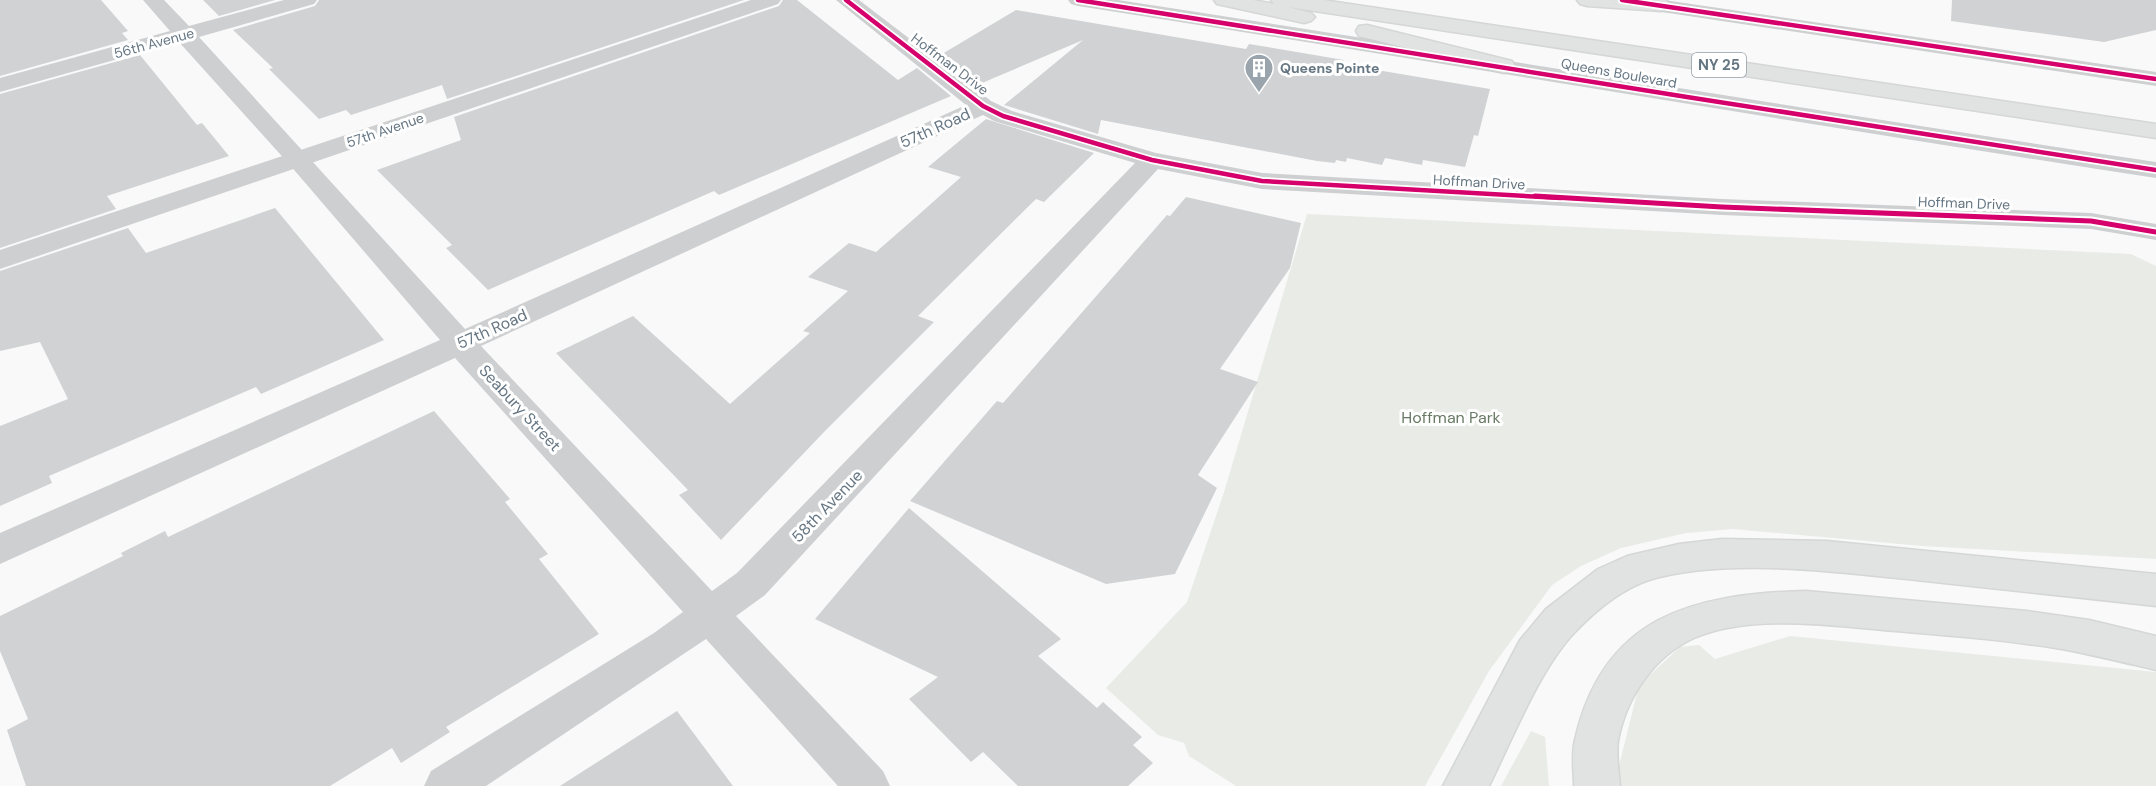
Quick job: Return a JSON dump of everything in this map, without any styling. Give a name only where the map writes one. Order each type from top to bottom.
[{"type":"main road","points":[[1224,0],[1362,30],[1504,66]]},
{"type":"main road","name":"Queens Boulevard","points":[[1281,0],[2156,131]]},
{"type":"main road","points":[[1587,0],[1651,3]]},
{"type":"main road","name":"NY 25","points":[[1455,5],[2156,111]]},
{"type":"main road","points":[[1466,786],[1535,652],[1560,621],[1612,580],[1641,567],[1679,559],[1722,554],[1807,555],[2156,590]]},
{"type":"main road","points":[[1597,786],[1596,742],[1607,707],[1625,672],[1648,648],[1680,626],[1718,615],[1762,608],[1806,607],[2027,627],[2089,637],[2156,652]]},
{"type":"street","name":"Seabury Street","points":[[153,0],[298,159],[460,343],[867,786]]},
{"type":"street","name":"56th Avenue","points":[[0,85],[307,0]]},
{"type":"street","name":"57th Avenue","points":[[0,260],[771,0]]},
{"type":"street","name":"Hoffman Drive","points":[[846,0],[983,106],[1003,116],[1152,160],[1276,182],[1722,207],[2091,221],[2156,232]]},
{"type":"street","name":"Queens Boulevard","points":[[1078,0],[1504,66],[1793,115],[2156,170]]},
{"type":"street","points":[[1622,0],[2156,79]]},
{"type":"street","name":"57th Road","points":[[0,549],[983,106]]},
{"type":"street","name":"58th Avenue","points":[[447,786],[668,645],[751,584],[782,554],[1152,160]]},
{"type":"green space","name":"Hoffman Park","points":[[1307,214],[2131,254],[2156,266],[2156,559],[1922,546],[1733,529],[1686,533],[1621,548],[1581,566],[1552,585],[1489,671],[1425,786],[1236,786],[1189,756],[1184,743],[1158,735],[1106,688],[1187,602],[1224,492]]},
{"type":"green space","points":[[1790,636],[2156,672],[2156,786],[1621,786],[1617,774],[1639,685],[1680,647],[1699,645],[1715,659]]},
{"type":"green space","points":[[1531,731],[1545,737],[1549,786],[1501,786]]},
{"type":"building","points":[[0,0],[101,0],[128,31],[122,33],[128,40],[0,76]]},
{"type":"building","points":[[203,0],[275,0],[219,16]]},
{"type":"building","points":[[319,0],[744,0],[447,99],[442,85],[351,115],[346,110],[319,119],[269,69],[273,68],[233,30],[315,6]]},
{"type":"building","points":[[783,0],[797,0],[898,80],[917,68],[951,96],[719,195],[714,191],[488,290],[446,248],[452,245],[377,170],[461,140],[454,117],[779,6]]},
{"type":"building","points":[[1952,0],[2156,0],[2156,30],[2104,42],[1951,21]]},
{"type":"building","name":"Queens Pointe","points":[[1016,10],[1246,49],[1249,44],[1344,60],[1341,64],[1490,89],[1478,136],[1474,135],[1465,167],[1423,160],[1422,165],[1385,158],[1382,165],[1347,158],[1346,162],[1317,161],[1101,120],[1098,134],[1004,105],[1083,40],[975,86],[937,57]]},
{"type":"building","points":[[140,55],[197,125],[202,123],[229,156],[107,196],[116,209],[0,248],[0,94]]},
{"type":"building","points":[[986,119],[1094,153],[1044,202],[1036,199],[918,316],[934,322],[824,432],[721,540],[679,495],[688,490],[556,353],[633,316],[730,404],[810,333],[803,331],[848,291],[808,277],[849,243],[876,252],[915,218],[961,177],[928,167]]},
{"type":"building","points":[[1186,197],[1301,223],[1290,268],[1220,369],[1258,382],[1198,475],[1217,488],[1175,574],[1106,584],[910,501],[997,401],[1003,403],[1167,215],[1170,216]]},
{"type":"building","points":[[275,208],[384,340],[261,394],[256,387],[49,476],[52,483],[0,506],[0,426],[68,399],[40,342],[0,351],[0,271],[128,228],[146,253]]},
{"type":"building","points":[[434,411],[510,499],[505,502],[548,554],[539,559],[599,634],[446,727],[450,732],[401,763],[392,748],[330,786],[26,786],[7,730],[28,719],[0,651],[0,616],[123,556],[121,553],[165,531],[168,537]]},
{"type":"building","points":[[909,508],[1061,639],[1038,656],[1097,708],[1103,702],[1142,737],[1133,745],[1153,763],[1128,786],[1018,786],[983,752],[971,762],[909,699],[938,677],[815,619]]},
{"type":"building","points":[[677,711],[733,786],[560,786]]},
{"type":"cycle path","points":[[846,0],[983,106],[1003,116],[1152,160],[1262,181],[1722,207],[2091,221],[2156,232]]},
{"type":"cycle path","points":[[1078,0],[1504,66],[1793,115],[2156,170]]},
{"type":"cycle path","points":[[1622,0],[2156,79]]},
{"type":"place","name":"Queens Pointe","points":[[1259,94]]}]
